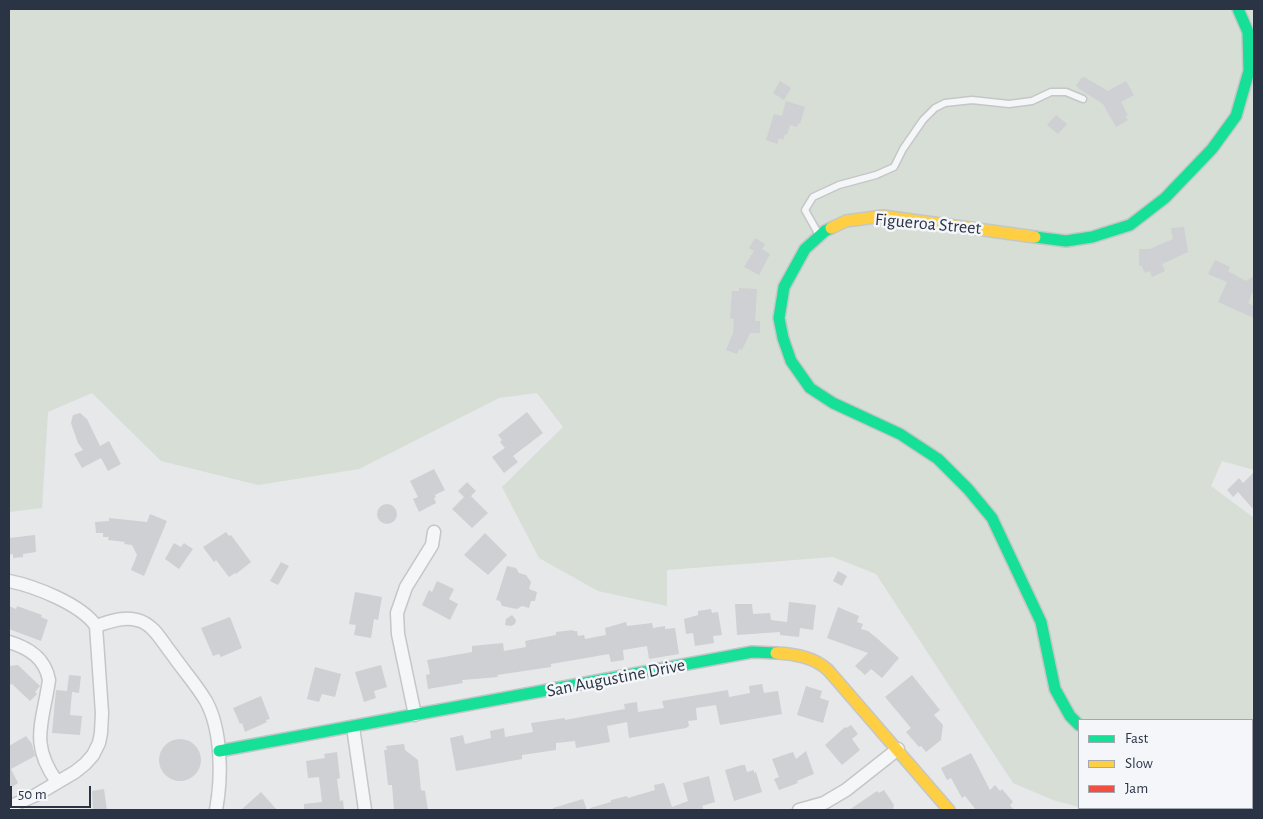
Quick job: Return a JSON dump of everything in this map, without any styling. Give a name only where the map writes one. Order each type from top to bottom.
[{"type":"street","name":"Figueroa Street","points":[[1078,724],[1070,716],[1055,689],[1041,622],[992,518],[968,489],[938,459],[900,434],[833,403],[810,388],[791,361],[783,338],[779,318],[784,287],[805,248],[825,231],[846,221],[883,216],[1066,241],[1092,238],[1130,225],[1165,198],[1212,149],[1236,116],[1249,70],[1248,32],[1238,9]]},
{"type":"street","points":[[415,715],[398,634],[397,613],[406,587],[432,546],[434,532]]},
{"type":"street","points":[[9,581],[39,590],[73,606],[89,617],[96,626],[102,714],[101,733],[93,755],[85,764],[25,806],[9,807]]},
{"type":"street","points":[[96,626],[130,618],[139,620],[154,630],[206,702],[219,751],[220,784],[216,810]]},
{"type":"street","points":[[9,642],[29,650],[43,664],[47,672],[49,680],[39,742],[48,769],[57,782]]},
{"type":"street","name":"San Augustine Drive","points":[[219,751],[752,652],[776,653],[796,655],[824,666],[841,683],[949,810]]},
{"type":"street","points":[[353,727],[365,810]]},
{"type":"street","points":[[799,810],[824,803],[846,790],[898,749]]},
{"type":"lane","points":[[819,236],[805,210],[813,197],[839,185],[876,175],[894,167],[903,149],[923,120],[935,108],[945,103],[972,100],[1009,104],[1032,101],[1051,92],[1066,92],[1083,99]]},
{"type":"shaded area","points":[[9,9],[1254,9],[1254,470],[1222,461],[1211,486],[1254,518],[1254,810],[1088,809],[1253,809],[1253,719],[1078,719],[1078,807],[1053,800],[1013,783],[876,574],[833,557],[667,570],[667,606],[598,591],[539,558],[502,487],[563,427],[537,393],[499,398],[359,469],[258,485],[161,461],[92,393],[48,412],[42,508],[9,512]]},
{"type":"building","points":[[1082,77],[1108,91],[1126,81],[1134,95],[1121,102],[1128,115],[1125,116],[1128,120],[1116,127],[1103,104],[1076,86]]},
{"type":"building","points":[[780,81],[791,88],[784,100],[773,93]]},
{"type":"building","points":[[786,101],[805,107],[800,124],[798,123],[797,127],[790,125],[787,135],[785,134],[783,140],[779,138],[777,144],[766,140],[774,114],[782,116]]},
{"type":"building","points":[[1056,115],[1067,124],[1058,134],[1047,125]]},
{"type":"building","points":[[1184,227],[1188,252],[1162,264],[1165,271],[1152,277],[1150,271],[1145,273],[1141,265],[1139,266],[1139,249],[1150,249],[1173,239],[1171,228]]},
{"type":"building","points":[[755,238],[765,244],[762,249],[770,254],[759,275],[744,267],[754,251],[749,248]]},
{"type":"building","points":[[1215,260],[1230,267],[1228,271],[1246,281],[1254,276],[1254,289],[1248,303],[1254,306],[1254,318],[1218,302],[1227,282],[1208,274]]},
{"type":"building","points":[[739,288],[757,289],[755,321],[760,321],[760,333],[750,333],[742,350],[739,349],[737,354],[726,350],[733,333],[734,319],[730,318],[732,291],[739,291]]},
{"type":"building","points":[[527,412],[543,433],[513,456],[518,462],[504,473],[492,457],[505,448],[500,442],[502,440],[498,435]]},
{"type":"building","points":[[80,413],[87,419],[100,446],[109,441],[121,464],[108,471],[101,458],[82,468],[74,454],[83,450],[78,443],[71,423],[73,415]]},
{"type":"building","points":[[434,469],[445,490],[435,495],[436,503],[419,512],[413,499],[418,497],[410,481]]},
{"type":"building","points":[[1254,472],[1254,510],[1238,492],[1233,497],[1227,490],[1239,478],[1243,483]]},
{"type":"building","points":[[467,482],[476,491],[471,496],[488,513],[472,528],[452,509],[464,497],[458,491]]},
{"type":"building","points":[[387,504],[394,507],[397,514],[394,521],[387,524],[380,521],[377,514],[380,507]]},
{"type":"building","points":[[150,514],[167,521],[144,576],[131,570],[137,555],[132,545],[124,544],[125,542],[108,540],[109,537],[103,537],[103,533],[96,533],[95,522],[109,521],[109,518],[147,522]]},
{"type":"building","points":[[226,532],[229,536],[231,535],[251,562],[229,577],[216,560],[214,562],[203,547]]},
{"type":"building","points":[[485,533],[507,555],[488,575],[464,555]]},
{"type":"building","points":[[35,535],[36,552],[23,554],[23,557],[13,558],[13,554],[9,555],[9,538]]},
{"type":"building","points":[[174,543],[181,547],[184,543],[193,549],[179,569],[165,559]]},
{"type":"building","points":[[281,562],[289,566],[278,585],[270,581]]},
{"type":"building","points":[[507,566],[516,568],[519,573],[526,575],[531,582],[529,589],[537,592],[535,601],[531,601],[529,608],[522,606],[517,609],[502,606],[500,601],[496,600]]},
{"type":"building","points":[[838,571],[847,576],[842,586],[833,581]]},
{"type":"building","points":[[437,581],[454,589],[449,599],[458,604],[450,620],[422,605],[429,590],[432,592]]},
{"type":"building","points":[[355,592],[382,597],[378,620],[374,619],[371,638],[354,635],[356,625],[349,624]]},
{"type":"building","points":[[789,602],[816,605],[813,630],[800,628],[799,637],[780,635],[780,632],[737,635],[735,604],[752,604],[753,614],[770,613],[771,620],[787,622]]},
{"type":"building","points":[[9,606],[16,609],[17,606],[42,615],[41,617],[48,620],[41,641],[9,629]]},
{"type":"building","points":[[838,607],[859,616],[857,622],[863,624],[861,629],[868,631],[899,658],[882,678],[871,669],[865,675],[855,666],[868,653],[827,638]]},
{"type":"building","points":[[711,609],[712,613],[718,612],[722,635],[713,636],[714,643],[695,646],[693,633],[686,634],[684,619],[698,615],[698,611]]},
{"type":"building","points":[[512,615],[516,620],[515,624],[511,626],[505,625],[506,619]]},
{"type":"building","points":[[230,617],[242,648],[221,657],[219,654],[213,656],[201,628]]},
{"type":"building","points":[[626,622],[627,626],[652,623],[653,628],[665,626],[665,629],[675,628],[679,654],[649,659],[647,646],[623,650],[624,660],[611,662],[609,654],[551,664],[551,667],[497,675],[498,677],[462,680],[463,683],[428,689],[426,675],[430,674],[427,660],[472,652],[472,646],[503,643],[504,651],[526,647],[525,641],[556,635],[556,632],[573,630],[577,631],[578,636],[584,635],[585,639],[606,635],[605,628]]},
{"type":"building","points":[[18,665],[40,686],[35,692],[37,694],[30,701],[12,684],[9,685],[9,666]]},
{"type":"building","points":[[381,665],[387,687],[374,691],[376,698],[364,702],[355,672]]},
{"type":"building","points":[[315,667],[341,674],[335,697],[322,694],[319,702],[307,699]]},
{"type":"building","points":[[69,675],[81,676],[79,693],[72,692],[70,715],[82,716],[80,735],[52,733],[56,690],[67,691]]},
{"type":"building","points":[[912,675],[940,710],[934,715],[943,725],[941,740],[926,752],[906,732],[911,728],[885,697]]},
{"type":"building","points":[[762,684],[764,693],[778,691],[782,714],[720,725],[716,705],[696,708],[697,720],[688,721],[689,726],[686,728],[629,738],[627,722],[607,726],[610,742],[576,748],[575,741],[556,743],[556,750],[522,755],[522,759],[456,771],[450,738],[463,735],[465,744],[491,738],[490,731],[504,728],[505,737],[533,732],[531,723],[565,718],[565,720],[625,709],[624,704],[637,702],[638,712],[664,708],[662,701],[728,690],[729,697],[750,693],[749,686]]},
{"type":"building","points":[[806,686],[822,691],[820,698],[829,701],[823,723],[797,715]]},
{"type":"building","points":[[261,696],[270,719],[245,732],[233,708]]},
{"type":"building","points":[[851,725],[858,734],[852,739],[860,750],[842,765],[825,745],[845,727]]},
{"type":"building","points":[[26,736],[32,744],[35,756],[11,769],[18,783],[9,789],[9,746]]},
{"type":"building","points":[[176,739],[184,739],[195,745],[201,760],[195,775],[184,781],[176,781],[165,775],[159,764],[159,756],[165,745]]},
{"type":"building","points":[[404,744],[405,750],[418,760],[421,790],[425,791],[428,810],[394,810],[392,785],[388,785],[384,750],[387,750],[386,746]]},
{"type":"building","points":[[806,751],[814,774],[797,781],[798,783],[779,790],[774,779],[779,777],[772,759],[793,752],[796,759]]},
{"type":"building","points":[[337,752],[340,778],[337,779],[340,801],[343,800],[344,810],[304,810],[304,804],[322,802],[319,777],[308,778],[306,761],[325,758],[324,754]]},
{"type":"building","points":[[971,753],[990,790],[995,785],[1000,791],[1002,789],[1013,802],[1010,805],[1014,810],[976,810],[965,796],[962,798],[951,778],[947,780],[941,768]]},
{"type":"building","points":[[745,765],[747,772],[754,770],[754,773],[756,772],[762,792],[734,801],[725,770]]},
{"type":"building","points":[[709,776],[715,802],[702,806],[704,810],[590,810],[590,808],[611,802],[611,800],[627,796],[628,798],[655,790],[654,785],[664,783],[672,807],[688,801],[683,783]]},
{"type":"building","points":[[104,789],[107,810],[93,810],[92,791]]},
{"type":"building","points":[[884,790],[894,805],[893,810],[849,810],[877,791],[879,793]]},
{"type":"building","points":[[261,792],[277,810],[241,810]]},
{"type":"building","points":[[583,799],[587,810],[553,810],[553,808]]},
{"type":"traffic: fast","points":[[1035,237],[1066,241],[1092,237],[1130,225],[1165,198],[1212,149],[1236,116],[1249,71],[1248,32],[1238,9]]},
{"type":"traffic: fast","points":[[831,228],[805,249],[784,287],[779,318],[783,338],[791,361],[810,388],[833,403],[900,434],[938,459],[968,489],[992,518],[1041,622],[1055,689],[1070,716],[1078,724]]},
{"type":"traffic: fast","points":[[219,751],[752,652],[776,653]]},
{"type":"traffic: slow","points":[[831,228],[846,221],[883,216],[1035,237]]},
{"type":"traffic: slow","points":[[776,653],[804,657],[817,662],[828,670],[949,810]]}]
